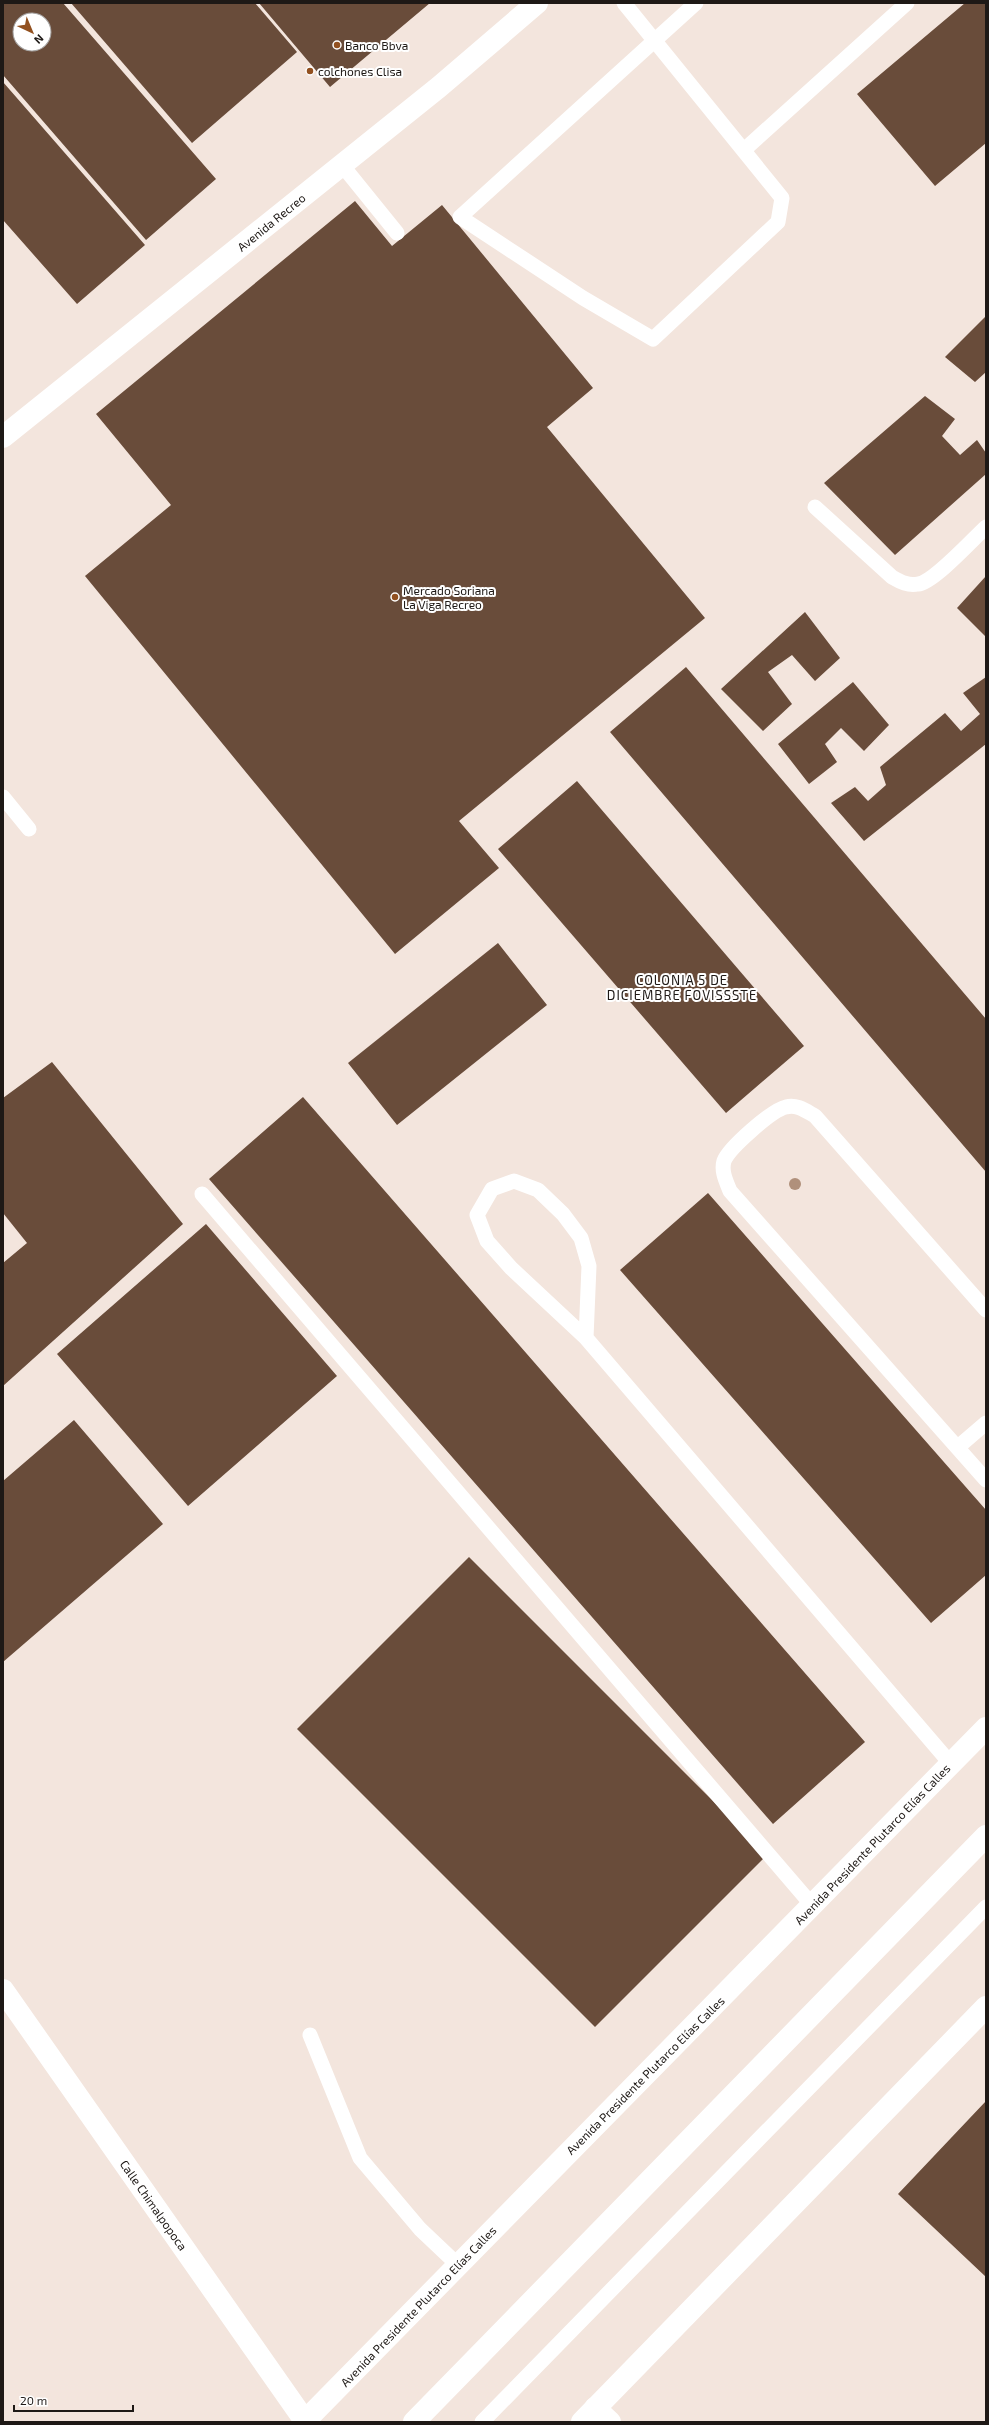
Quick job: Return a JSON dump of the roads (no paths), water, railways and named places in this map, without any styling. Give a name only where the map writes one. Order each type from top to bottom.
[{"type":"street","name":"Avenida Recreo","points":[[3,437],[342,165],[537,3]]},
{"type":"street","name":"Avenida Presidente Plutarco Elías Calles","points":[[305,2421],[986,1728]]},
{"type":"street","points":[[414,2422],[986,1836]]},
{"type":"street","name":"Calle Chimalpopoca","points":[[3,1990],[305,2421]]},
{"type":"street","points":[[596,2417],[986,2007]]},
{"type":"lane","points":[[624,3],[654,41],[744,150],[782,198],[778,222],[653,339],[583,298],[460,217],[654,41],[696,3]]},
{"type":"lane","points":[[744,150],[907,3]]},
{"type":"lane","points":[[342,165],[397,233]]},
{"type":"lane","points":[[815,507],[892,577],[904,584],[919,584],[932,578],[986,527]]},
{"type":"lane","points":[[3,797],[29,829]]},
{"type":"lane","points":[[986,1310],[815,1116],[802,1108],[787,1107],[773,1114],[733,1149],[724,1161],[724,1177],[730,1190],[986,1480]]},
{"type":"lane","points":[[586,1338],[589,1266],[581,1238],[563,1214],[538,1190],[514,1181],[492,1189],[477,1215],[487,1240],[511,1268],[586,1338],[950,1764]]},
{"type":"lane","points":[[202,1194],[812,1905]]},
{"type":"lane","points":[[958,1447],[986,1423]]},
{"type":"lane","points":[[482,2422],[986,1907]]},
{"type":"lane","points":[[310,2035],[360,2158],[420,2229],[458,2265]]},
{"type":"place","name":"Banco Bbva","points":[[337,45]]},
{"type":"place","name":"colchones Clisa","points":[[310,71]]},
{"type":"place","name":"Mercado Soriana La Viga Recreo","points":[[395,597]]},
{"type":"district","name":"COLONIA 5 DE DICIEMBRE FOVISSSTE","points":[[682,988]]}]
